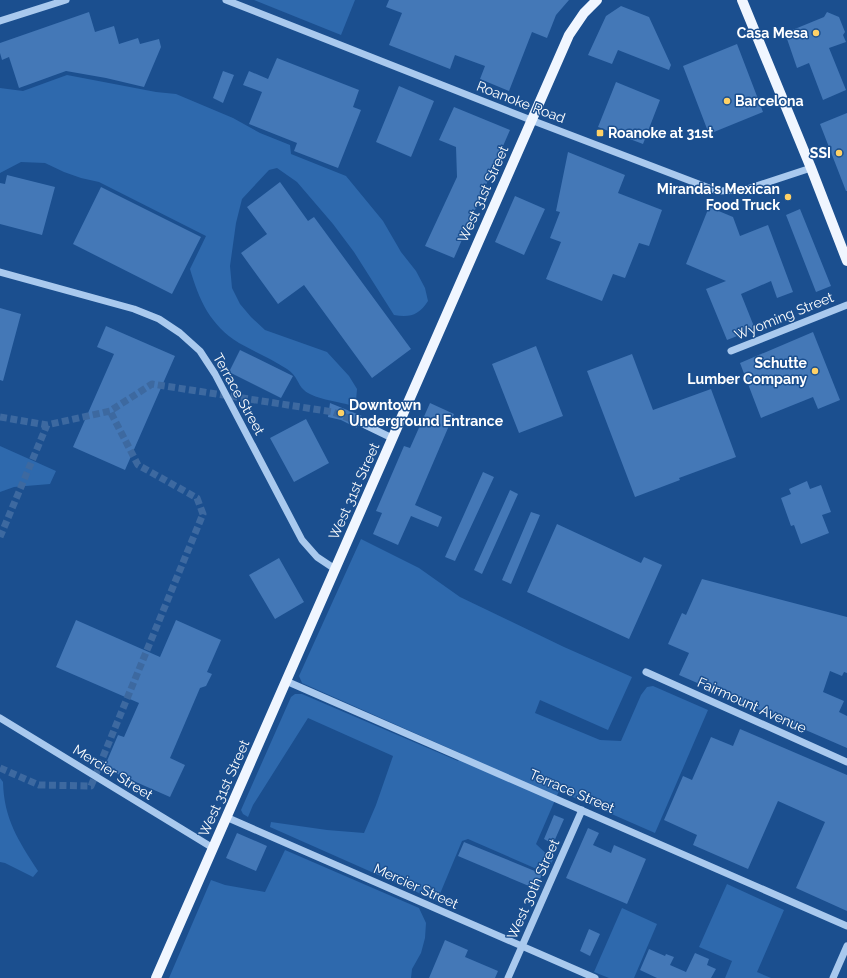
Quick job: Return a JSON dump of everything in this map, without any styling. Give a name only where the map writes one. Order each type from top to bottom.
[{"type":"main road","name":"West 31st Street","points":[[156,978],[569,35],[584,13],[597,0]]},
{"type":"main road","points":[[742,0],[811,168],[847,261]]},
{"type":"street","points":[[0,21],[66,0]]},
{"type":"street","name":"Roanoke Road","points":[[226,0],[531,120],[717,190],[744,190],[811,168]]},
{"type":"street","name":"Terrace Street","points":[[0,272],[134,309],[159,320],[180,333],[200,351],[215,374],[302,540],[317,557],[335,569]]},
{"type":"street","name":"Wyoming Street","points":[[731,351],[847,305]]},
{"type":"street","points":[[359,422],[392,438]]},
{"type":"street","name":"Fairmount Avenue","points":[[646,672],[847,762]]},
{"type":"street","name":"Terrace Street","points":[[286,681],[847,926]]},
{"type":"street","name":"Mercier Street","points":[[0,718],[213,848]]},
{"type":"street","name":"West 30th Street","points":[[508,978],[582,810]]},
{"type":"street","name":"Mercier Street","points":[[226,817],[595,978]]},
{"type":"street","points":[[833,978],[847,946]]},
{"type":"shaded area","points":[[254,0],[355,0],[341,35]]},
{"type":"shaded area","points":[[67,75],[156,92],[176,94],[233,118],[260,133],[290,145],[291,154],[346,176],[383,221],[401,252],[416,271],[425,288],[428,301],[421,310],[409,316],[394,315],[354,252],[333,224],[297,182],[277,168],[269,170],[242,199],[236,223],[230,266],[232,288],[240,304],[251,317],[265,330],[327,352],[349,376],[357,389],[356,401],[350,405],[308,393],[302,388],[295,377],[287,369],[239,343],[220,328],[207,311],[197,291],[190,269],[206,236],[99,182],[81,178],[45,163],[21,162],[0,173],[0,88],[23,91]]},
{"type":"shaded area","points":[[0,446],[56,471],[50,484],[14,487],[0,492]]},
{"type":"shaded area","points":[[361,539],[419,568],[460,597],[564,647],[632,677],[608,730],[540,700],[535,713],[600,740],[621,741],[641,695],[647,687],[653,686],[708,710],[655,833],[559,791],[536,844],[553,860],[546,873],[468,839],[462,841],[437,901],[270,827],[271,822],[327,830],[364,833],[376,805],[393,756],[308,718],[253,805],[248,817],[243,814],[241,810],[291,697],[295,694],[302,694],[458,761],[462,754],[302,683],[299,676]]},
{"type":"shaded area","points":[[0,778],[3,782],[6,807],[13,829],[38,871],[33,877],[0,862]]},
{"type":"shaded area","points":[[285,850],[419,908],[426,923],[425,938],[421,953],[412,969],[411,978],[169,978],[211,880],[225,885],[265,892]]},
{"type":"shaded area","points":[[727,884],[784,910],[757,972],[771,978],[725,978],[732,961],[699,947]]},
{"type":"shaded area","points":[[622,908],[657,924],[634,978],[609,978],[594,972]]},
{"type":"building","points":[[389,0],[569,0],[556,15],[547,38],[532,32],[509,91],[480,79],[485,66],[455,55],[450,69],[389,45],[402,13],[386,7]]},
{"type":"building","points":[[621,6],[649,17],[671,65],[669,70],[618,50],[612,64],[588,55],[606,16]]},
{"type":"building","points":[[89,12],[95,32],[114,26],[119,44],[138,38],[140,44],[159,39],[161,47],[144,87],[66,71],[19,88],[9,57],[2,60],[0,43]]},
{"type":"building","points":[[827,12],[839,17],[845,32],[843,35],[846,42],[829,48],[846,90],[823,100],[809,63],[797,68],[785,33],[824,17]]},
{"type":"building","name":"Barcelona","points":[[737,44],[763,112],[709,134],[683,66]]},
{"type":"building","points":[[277,58],[359,90],[353,107],[361,110],[338,168],[294,151],[297,143],[249,124],[262,92],[243,85],[249,71],[268,79]]},
{"type":"building","points":[[223,71],[234,75],[223,103],[213,98]]},
{"type":"building","points":[[616,82],[660,100],[643,144],[598,127]]},
{"type":"building","points":[[399,86],[434,101],[411,157],[376,142]]},
{"type":"building","points":[[454,107],[510,130],[454,258],[425,246],[457,177],[456,147],[439,140]]},
{"type":"building","name":"SSI","points":[[847,113],[847,191],[846,191],[820,124]]},
{"type":"building","points":[[568,152],[625,175],[618,193],[662,210],[649,246],[639,243],[625,278],[613,274],[602,301],[546,279],[561,242],[550,238],[560,212],[556,211]]},
{"type":"building","points":[[7,175],[55,187],[42,235],[0,224],[0,183],[5,184]]},
{"type":"building","points":[[280,182],[308,221],[314,217],[411,349],[372,378],[304,285],[278,304],[241,253],[267,234],[247,207]]},
{"type":"building","points":[[101,187],[201,237],[172,294],[73,244]]},
{"type":"building","points":[[515,196],[545,209],[524,255],[495,242]]},
{"type":"building","points":[[709,207],[733,217],[740,236],[768,225],[793,292],[777,298],[771,281],[741,294],[755,329],[727,340],[706,289],[726,281],[686,264]]},
{"type":"building","points":[[800,209],[831,286],[816,292],[786,215]]},
{"type":"building","points":[[0,308],[21,314],[3,381],[0,380]]},
{"type":"building","points":[[106,326],[175,356],[125,470],[73,447],[114,354],[97,347]]},
{"type":"building","points":[[813,332],[840,400],[818,409],[813,397],[761,418],[740,363]]},
{"type":"building","points":[[536,346],[563,416],[519,433],[492,364]]},
{"type":"building","points":[[240,350],[293,376],[281,398],[229,372]]},
{"type":"building","points":[[632,354],[653,410],[711,389],[736,457],[679,478],[680,480],[635,497],[587,371]]},
{"type":"building","name":"Downtown Underground Entrance","points":[[330,403],[362,416],[354,420],[357,428],[341,420],[328,417]]},
{"type":"building","points":[[430,403],[454,414],[415,505],[442,517],[438,527],[411,516],[398,545],[373,534],[382,513],[376,511],[404,446],[410,448]]},
{"type":"building","points":[[306,419],[329,463],[294,482],[270,438]]},
{"type":"building","points":[[483,472],[494,477],[455,561],[445,557]]},
{"type":"building","points":[[807,481],[810,489],[821,485],[831,512],[822,515],[829,533],[801,544],[794,525],[791,526],[781,498],[791,494],[789,489]]},
{"type":"building","points":[[510,490],[518,494],[482,574],[474,570]]},
{"type":"building","points":[[531,512],[540,515],[511,584],[502,580]]},
{"type":"building","points":[[557,524],[641,563],[644,557],[662,565],[629,639],[527,592]]},
{"type":"building","points":[[279,558],[304,602],[275,619],[249,575]]},
{"type":"building","points":[[702,579],[847,617],[847,673],[844,672],[842,676],[830,671],[823,692],[844,701],[839,712],[847,716],[847,748],[679,675],[689,653],[668,644],[682,613],[686,615]]},
{"type":"building","points":[[76,620],[160,657],[176,620],[221,640],[207,672],[212,674],[206,686],[200,688],[170,758],[185,765],[170,797],[104,768],[118,735],[124,737],[139,703],[56,667]]},
{"type":"building","points":[[740,729],[847,775],[847,911],[796,888],[825,822],[778,801],[748,869],[693,845],[697,835],[664,820],[683,776],[692,780],[711,737],[733,746]]},
{"type":"building","points":[[554,815],[564,819],[553,844],[544,839]]},
{"type":"building","points":[[588,828],[599,833],[593,845],[611,853],[614,845],[646,859],[627,904],[566,878]]},
{"type":"building","points":[[237,833],[267,846],[256,871],[226,858]]},
{"type":"building","points":[[464,842],[542,874],[536,889],[458,856]]},
{"type":"building","points":[[589,929],[600,934],[590,956],[580,951]]},
{"type":"building","points":[[445,940],[468,950],[465,957],[498,971],[495,978],[429,978]]},
{"type":"building","points":[[649,949],[665,956],[666,954],[674,957],[670,965],[686,972],[695,953],[709,959],[707,965],[716,969],[711,978],[657,978],[640,970]]},
{"type":"tunnel","points":[[0,417],[47,425],[110,411],[152,384],[333,412],[359,422]]},
{"type":"tunnel","points":[[0,768],[39,785],[91,786],[203,514],[197,498],[138,465],[110,411]]},
{"type":"tunnel","points":[[0,537],[47,425]]},
{"type":"place","name":"Casa Mesa","points":[[816,33]]},
{"type":"place","name":"Barcelona","points":[[727,101]]},
{"type":"place","name":"Roanoke at 31st","points":[[600,133]]},
{"type":"place","name":"SSI","points":[[839,153]]},
{"type":"place","name":"Miranda's Mexican Food Truck","points":[[788,197]]},
{"type":"place","name":"Schutte Lumber Company","points":[[815,371]]},
{"type":"place","name":"Downtown Underground Entrance","points":[[341,413]]}]
